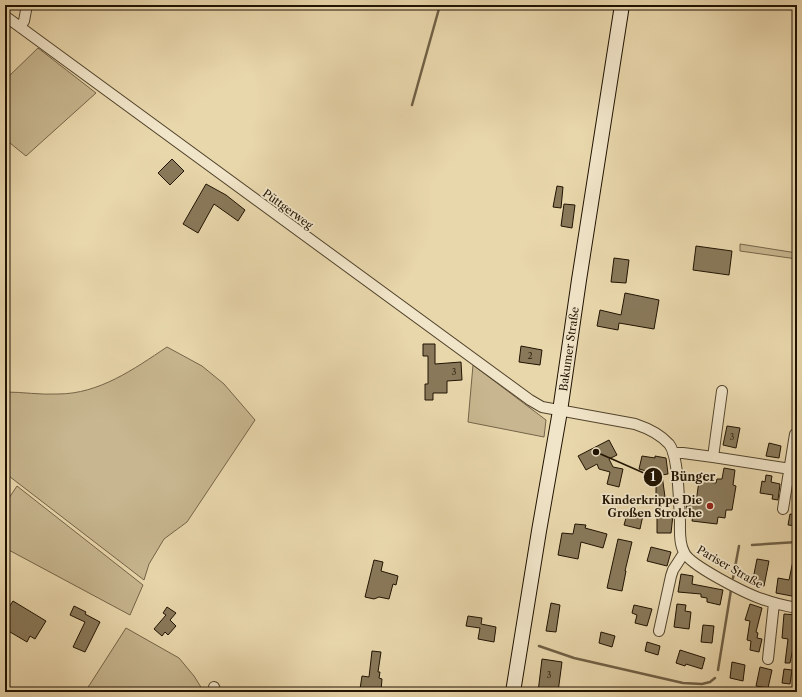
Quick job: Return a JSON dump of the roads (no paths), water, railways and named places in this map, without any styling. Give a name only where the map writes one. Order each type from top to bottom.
[{"type":"main road","name":"Bakumer Straße","points":[[513,692],[560,411],[622,5]]},
{"type":"street","points":[[20,27],[24,21],[27,5]]},
{"type":"street","name":"Püttgerweg","points":[[5,16],[530,400],[542,408],[560,411]]},
{"type":"street","points":[[713,457],[722,391]]},
{"type":"street","points":[[560,411],[635,424],[658,435],[669,444],[673,453],[713,457],[793,470]]},
{"type":"street","points":[[782,509],[793,470],[795,434]]},
{"type":"street","name":"Pariser Straße","points":[[673,453],[679,502],[681,541],[684,553],[694,562],[738,588],[774,603],[797,608]]},
{"type":"street","points":[[659,631],[671,576],[673,570],[684,553]]},
{"type":"street","points":[[768,659],[774,603]]},
{"type":"waterway","points":[[412,105],[440,5]]},
{"type":"waterway","points":[[752,545],[797,542]]},
{"type":"waterway","points":[[733,578],[739,546]]},
{"type":"waterway","points":[[718,670],[731,590]]},
{"type":"waterway","points":[[539,646],[574,658],[683,683],[702,684],[710,682],[715,678]]},
{"type":"place","name":"Bünger","points":[[596,452]]},
{"type":"place","name":"Kinderkrippe Die Großen Strolche","points":[[710,506]]}]
